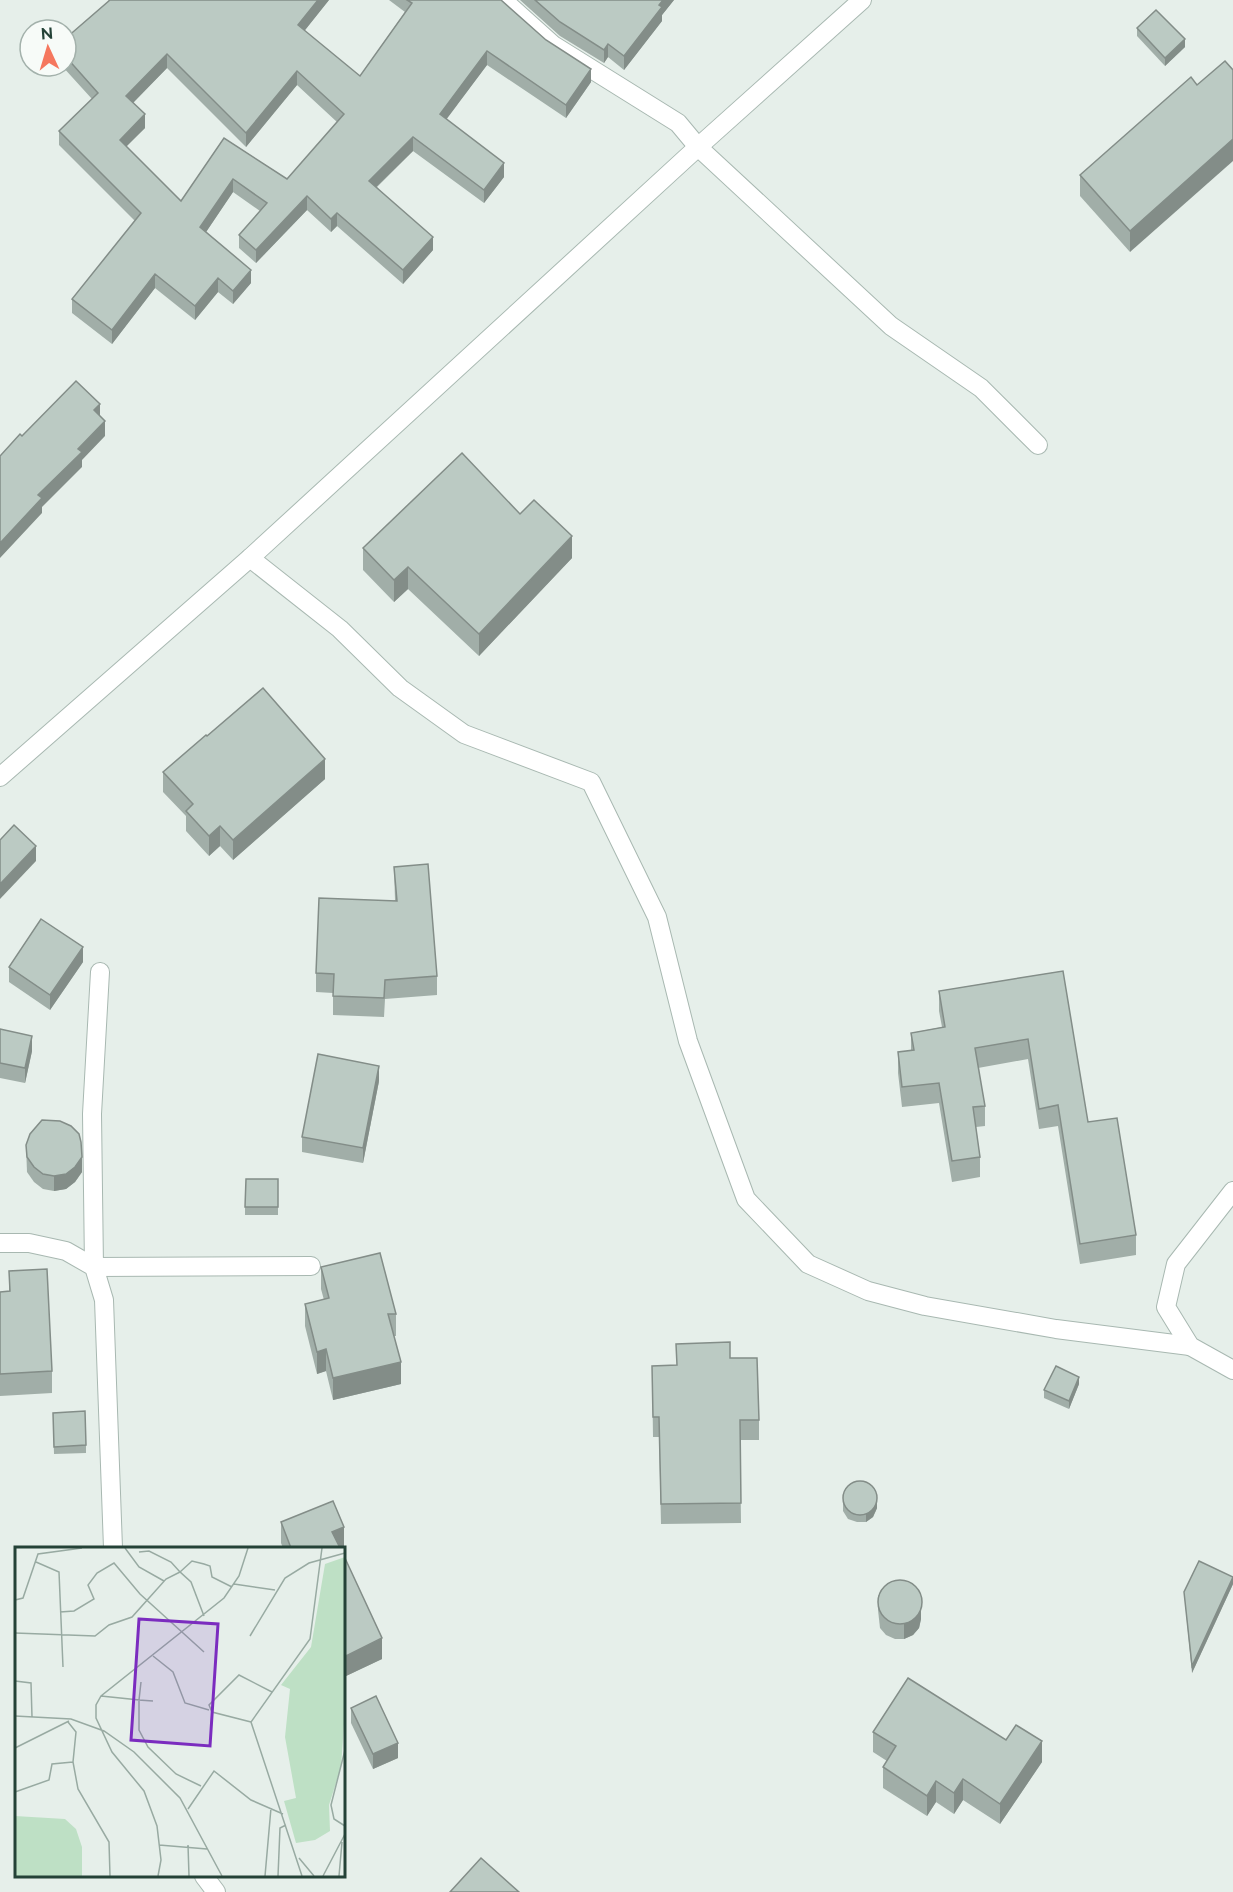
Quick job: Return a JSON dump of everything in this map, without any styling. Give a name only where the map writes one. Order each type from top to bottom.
[{"type":"street","points":[[504,0],[553,45],[678,123],[698,147],[891,326],[981,388],[1038,445]]},
{"type":"street","points":[[0,777],[250,558],[698,147],[862,0]]},
{"type":"street","points":[[250,558],[340,629],[400,688],[464,734],[591,782],[657,917],[688,1041],[746,1199],[808,1264],[868,1291],[925,1306],[1056,1329],[1190,1346],[1233,1370]]},
{"type":"street","points":[[100,972],[92,1114],[94,1267],[104,1300],[113,1547]]},
{"type":"street","points":[[1190,1346],[1166,1307],[1176,1264],[1233,1191]]},
{"type":"street","points":[[0,1243],[29,1243],[66,1251],[94,1267],[311,1266]]},
{"type":"street","points":[[205,1877],[216,1892]]},
{"type":"building","points":[[110,0],[318,0],[298,25],[360,76],[412,3],[407,0],[501,0],[546,40],[591,69],[566,105],[487,51],[440,114],[504,163],[484,190],[413,137],[369,181],[433,237],[403,270],[337,213],[331,219],[307,196],[256,250],[239,235],[267,203],[233,179],[200,227],[251,270],[233,291],[218,278],[195,306],[155,274],[112,330],[72,299],[141,213],[59,131],[98,93],[78,70],[78,28]],"holes":[[[167,54],[246,133],[297,71],[344,114],[287,179],[224,138],[181,201],[120,140],[145,114],[126,96]]]},
{"type":"building","points":[[535,0],[663,0],[659,5],[662,7],[624,56],[608,44],[604,50],[560,22]]},
{"type":"building","points":[[1156,10],[1185,39],[1165,58],[1137,28]]},
{"type":"building","points":[[1225,61],[1233,70],[1233,139],[1130,231],[1080,175],[1191,77],[1197,85]]},
{"type":"building","points":[[76,381],[100,404],[94,410],[105,421],[78,449],[82,452],[38,495],[42,498],[0,543],[0,456]]},
{"type":"building","points":[[462,453],[520,514],[534,500],[572,536],[479,634],[408,567],[394,580],[363,548]]},
{"type":"building","points":[[263,688],[325,759],[233,840],[220,826],[209,836],[186,811],[193,804],[163,772]]},
{"type":"building","points":[[14,825],[36,846],[0,884],[0,840]]},
{"type":"building","points":[[428,864],[437,976],[385,980],[384,998],[333,996],[334,974],[316,973],[319,898],[397,901],[394,867]]},
{"type":"building","points":[[41,919],[83,947],[50,995],[9,967]]},
{"type":"building","points":[[1063,971],[1088,1122],[1117,1118],[1136,1235],[1080,1244],[1058,1105],[1039,1109],[1028,1039],[975,1048],[985,1106],[973,1107],[980,1157],[952,1161],[939,1083],[902,1087],[898,1052],[914,1050],[911,1033],[945,1027],[939,991]]},
{"type":"building","points":[[0,1029],[32,1036],[25,1068],[0,1063]]},
{"type":"building","points":[[318,1054],[379,1066],[363,1148],[302,1137]]},
{"type":"building","points":[[42,1120],[60,1121],[71,1126],[79,1134],[82,1157],[66,1174],[54,1176],[43,1174],[27,1157],[26,1145],[30,1134]]},
{"type":"building","points":[[246,1179],[278,1179],[278,1207],[245,1207]]},
{"type":"building","points":[[380,1253],[396,1314],[388,1314],[401,1362],[333,1378],[326,1349],[317,1352],[305,1304],[329,1298],[321,1267]]},
{"type":"building","points":[[47,1269],[52,1371],[0,1374],[0,1292],[10,1291],[9,1271]]},
{"type":"building","points":[[730,1342],[730,1358],[757,1358],[759,1420],[740,1420],[741,1503],[661,1504],[659,1417],[653,1417],[652,1366],[677,1365],[676,1344]]},
{"type":"building","points":[[1056,1366],[1079,1377],[1069,1401],[1044,1390]]},
{"type":"building","points":[[85,1411],[86,1445],[54,1447],[53,1413]]},
{"type":"building","points":[[860,1481],[872,1486],[877,1498],[872,1510],[860,1515],[848,1510],[843,1498],[848,1486]]},
{"type":"building","points":[[333,1501],[344,1527],[332,1532],[340,1547],[291,1547],[281,1522]]},
{"type":"building","points":[[345,1558],[382,1638],[346,1656],[345,1654]]},
{"type":"building","points":[[1199,1561],[1233,1577],[1192,1666],[1184,1592]]},
{"type":"building","points":[[900,1580],[915,1587],[922,1602],[915,1617],[900,1624],[885,1617],[878,1602],[885,1587]]},
{"type":"building","points":[[908,1678],[1006,1740],[1016,1725],[1042,1741],[1000,1804],[963,1779],[954,1793],[936,1781],[927,1796],[883,1767],[896,1746],[873,1732]]},
{"type":"building","points":[[376,1696],[398,1743],[373,1754],[351,1708]]},
{"type":"building","points":[[481,1858],[519,1892],[450,1892]]}]
